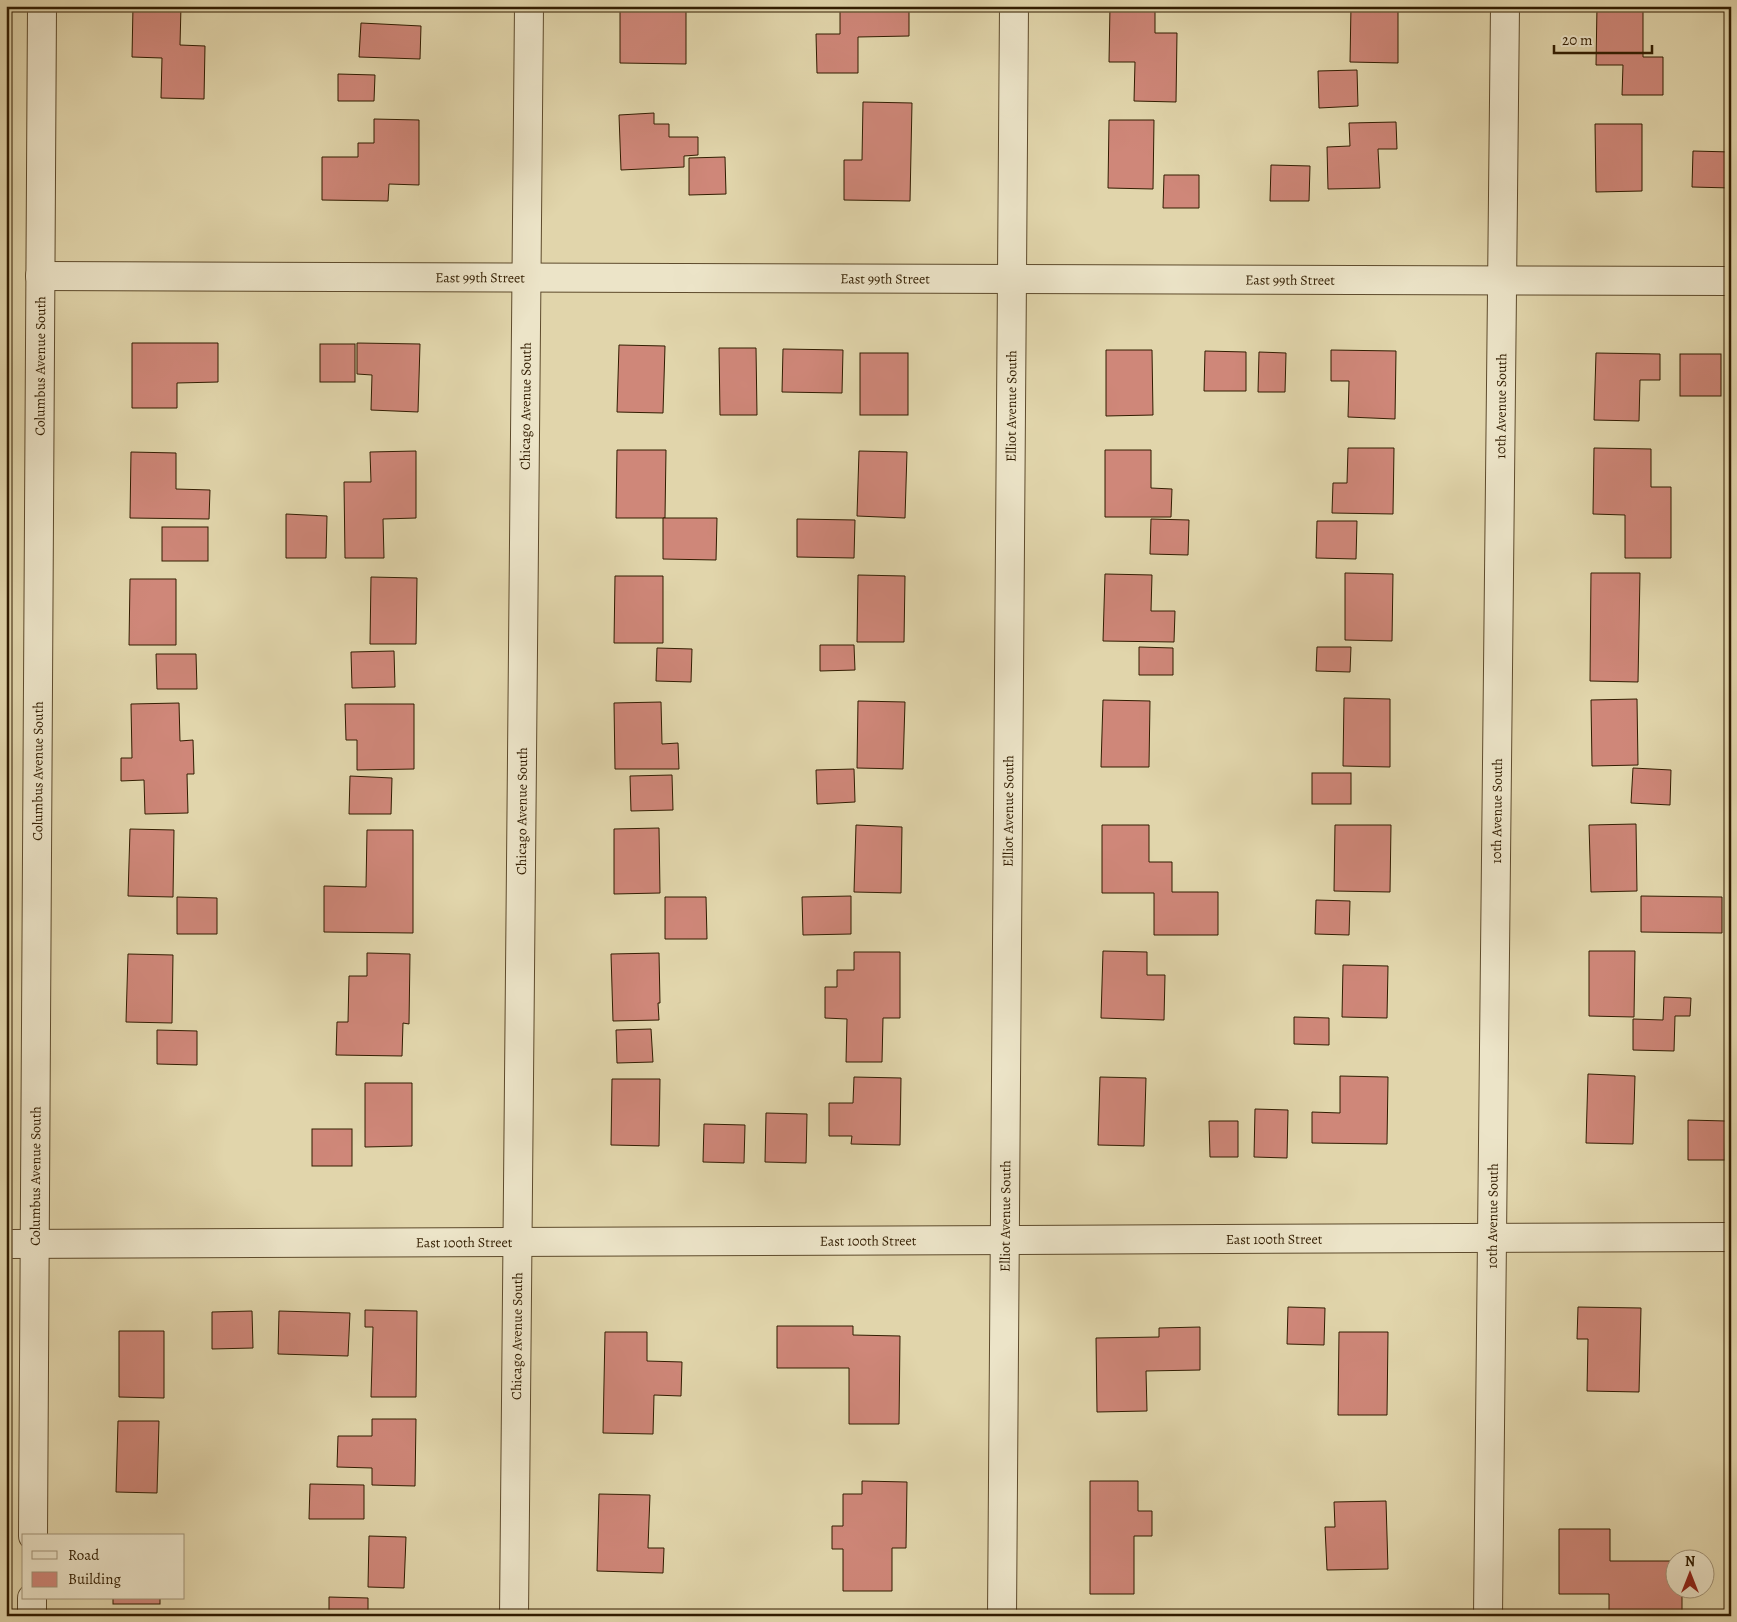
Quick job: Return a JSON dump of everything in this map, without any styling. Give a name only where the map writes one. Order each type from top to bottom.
[{"type":"street","name":"Columbus Avenue South","points":[[32,1534],[42,6]]},
{"type":"street","name":"Chicago Avenue South","points":[[514,1616],[530,6]]},
{"type":"street","name":"Elliot Avenue South","points":[[1002,1616],[1014,6]]},
{"type":"street","name":"10th Avenue South","points":[[1488,1616],[1505,6]]},
{"type":"street","name":"East 99th Street","points":[[40,276],[1731,281]]},
{"type":"street","name":"East 100th Street","points":[[6,1244],[1731,1237]]},
{"type":"street","points":[[32,1600],[32,1616]]},
{"type":"building","points":[[133,6],[181,6],[180,45],[205,46],[204,99],[161,98],[162,58],[132,57]]},
{"type":"building","points":[[620,6],[686,6],[686,64],[620,63]]},
{"type":"building","points":[[840,6],[909,6],[909,36],[858,37],[858,73],[817,73],[816,34],[840,34]]},
{"type":"building","points":[[1110,6],[1155,6],[1155,33],[1177,33],[1176,102],[1134,101],[1135,62],[1109,62]]},
{"type":"building","points":[[1351,6],[1398,6],[1398,63],[1350,62]]},
{"type":"building","points":[[1597,6],[1643,6],[1643,57],[1663,57],[1663,95],[1622,95],[1623,65],[1596,65]]},
{"type":"building","points":[[361,23],[421,26],[420,59],[359,57]]},
{"type":"building","points":[[1357,70],[1358,106],[1319,108],[1318,71]]},
{"type":"building","points":[[338,74],[375,75],[374,101],[338,101]]},
{"type":"building","points":[[863,102],[912,103],[910,201],[844,200],[844,160],[862,160]]},
{"type":"building","points":[[654,113],[654,124],[669,124],[669,137],[698,137],[698,155],[684,156],[684,167],[621,170],[619,115]]},
{"type":"building","points":[[374,119],[419,120],[419,185],[389,184],[388,201],[322,200],[322,157],[358,157],[358,143],[374,143]]},
{"type":"building","points":[[1109,120],[1154,120],[1153,189],[1108,188]]},
{"type":"building","points":[[1396,122],[1397,149],[1378,149],[1380,188],[1328,189],[1327,147],[1350,146],[1349,123]]},
{"type":"building","points":[[1595,124],[1642,124],[1642,191],[1596,192]]},
{"type":"building","points":[[1693,151],[1731,152],[1731,188],[1692,187]]},
{"type":"building","points":[[725,157],[726,194],[689,195],[689,158]]},
{"type":"building","points":[[1271,165],[1310,166],[1309,201],[1270,201]]},
{"type":"building","points":[[1164,175],[1199,175],[1199,208],[1163,208]]},
{"type":"building","points":[[132,343],[218,343],[218,382],[177,383],[177,408],[132,408]]},
{"type":"building","points":[[357,343],[420,344],[418,412],[371,410],[372,375],[357,374]]},
{"type":"building","points":[[320,344],[355,344],[355,382],[320,382]]},
{"type":"building","points":[[619,345],[665,346],[663,413],[617,412]]},
{"type":"building","points":[[719,348],[756,348],[757,415],[720,415]]},
{"type":"building","points":[[783,349],[843,350],[842,393],[782,392]]},
{"type":"building","points":[[1106,350],[1152,350],[1153,415],[1106,416]]},
{"type":"building","points":[[1331,350],[1396,351],[1395,419],[1348,417],[1349,381],[1331,381]]},
{"type":"building","points":[[1205,351],[1246,352],[1246,391],[1204,391]]},
{"type":"building","points":[[1259,352],[1286,353],[1285,392],[1258,392]]},
{"type":"building","points":[[860,353],[908,353],[908,415],[860,415]]},
{"type":"building","points":[[1596,353],[1660,354],[1660,380],[1640,380],[1639,421],[1594,420]]},
{"type":"building","points":[[1680,354],[1721,354],[1721,396],[1680,396]]},
{"type":"building","points":[[1348,448],[1394,448],[1393,514],[1332,513],[1333,483],[1347,483]]},
{"type":"building","points":[[1594,448],[1651,449],[1651,487],[1671,487],[1671,558],[1625,558],[1625,515],[1593,514]]},
{"type":"building","points":[[617,450],[666,450],[665,518],[616,518]]},
{"type":"building","points":[[1105,450],[1151,450],[1151,488],[1172,489],[1171,517],[1105,517]]},
{"type":"building","points":[[416,451],[416,518],[383,519],[384,558],[345,558],[344,482],[371,482],[370,452]]},
{"type":"building","points":[[859,451],[907,452],[905,518],[857,516]]},
{"type":"building","points":[[131,452],[176,453],[176,489],[210,490],[209,519],[130,518]]},
{"type":"building","points":[[286,514],[327,516],[326,558],[286,558]]},
{"type":"building","points":[[663,518],[717,518],[716,560],[663,559]]},
{"type":"building","points":[[797,519],[855,520],[854,558],[797,557]]},
{"type":"building","points":[[1151,519],[1189,520],[1188,555],[1150,554]]},
{"type":"building","points":[[1317,521],[1357,521],[1356,559],[1316,558]]},
{"type":"building","points":[[162,527],[208,527],[208,561],[162,561]]},
{"type":"building","points":[[1345,573],[1393,574],[1392,641],[1345,640]]},
{"type":"building","points":[[1591,573],[1640,573],[1638,682],[1590,681]]},
{"type":"building","points":[[1105,574],[1152,575],[1151,611],[1175,611],[1174,642],[1103,641]]},
{"type":"building","points":[[858,575],[905,576],[904,642],[857,642]]},
{"type":"building","points":[[615,576],[663,576],[663,643],[614,643]]},
{"type":"building","points":[[371,577],[417,578],[416,644],[370,644]]},
{"type":"building","points":[[130,579],[176,579],[176,645],[129,645]]},
{"type":"building","points":[[820,645],[854,645],[855,670],[820,671]]},
{"type":"building","points":[[1139,647],[1173,648],[1173,675],[1139,675]]},
{"type":"building","points":[[1317,647],[1351,647],[1350,672],[1316,671]]},
{"type":"building","points":[[657,648],[692,649],[691,682],[656,681]]},
{"type":"building","points":[[394,651],[395,687],[352,688],[351,652]]},
{"type":"building","points":[[156,654],[196,654],[197,689],[157,689]]},
{"type":"building","points":[[1344,698],[1390,699],[1390,767],[1343,766]]},
{"type":"building","points":[[1637,699],[1638,765],[1592,766],[1591,700]]},
{"type":"building","points":[[1103,700],[1150,701],[1149,767],[1101,767]]},
{"type":"building","points":[[858,701],[905,702],[903,769],[857,768]]},
{"type":"building","points":[[661,702],[662,744],[678,743],[679,769],[615,769],[614,703]]},
{"type":"building","points":[[179,703],[180,741],[193,740],[194,774],[187,774],[188,813],[145,814],[144,780],[121,781],[121,758],[132,758],[131,704]]},
{"type":"building","points":[[345,704],[414,704],[414,769],[357,770],[357,740],[346,740]]},
{"type":"building","points":[[1633,768],[1671,770],[1670,805],[1631,803]]},
{"type":"building","points":[[854,769],[855,802],[817,804],[816,770]]},
{"type":"building","points":[[1312,773],[1351,773],[1351,804],[1312,804]]},
{"type":"building","points":[[672,775],[673,810],[631,811],[630,776]]},
{"type":"building","points":[[350,776],[392,778],[391,814],[349,814]]},
{"type":"building","points":[[1636,824],[1637,891],[1591,892],[1589,825]]},
{"type":"building","points":[[856,825],[902,827],[901,893],[854,892]]},
{"type":"building","points":[[1102,825],[1149,825],[1149,862],[1172,862],[1172,892],[1218,892],[1218,935],[1154,935],[1154,893],[1102,893]]},
{"type":"building","points":[[1335,825],[1391,825],[1390,892],[1334,891]]},
{"type":"building","points":[[659,828],[660,893],[614,894],[614,829]]},
{"type":"building","points":[[130,829],[174,830],[173,897],[128,896]]},
{"type":"building","points":[[367,830],[413,830],[413,933],[324,932],[324,886],[366,887]]},
{"type":"building","points":[[851,896],[851,934],[803,935],[802,897]]},
{"type":"building","points":[[1641,896],[1722,897],[1722,933],[1641,932]]},
{"type":"building","points":[[177,897],[217,898],[217,934],[177,934]]},
{"type":"building","points":[[665,897],[706,897],[707,939],[665,939]]},
{"type":"building","points":[[1316,900],[1350,901],[1349,935],[1315,934]]},
{"type":"building","points":[[1103,951],[1147,952],[1147,975],[1165,975],[1164,1020],[1101,1018]]},
{"type":"building","points":[[1589,951],[1635,951],[1634,1017],[1589,1016]]},
{"type":"building","points":[[854,952],[900,952],[900,1018],[883,1018],[882,1062],[846,1062],[847,1019],[825,1018],[825,987],[837,987],[837,970],[854,970]]},
{"type":"building","points":[[367,953],[410,954],[409,1024],[403,1023],[402,1056],[336,1055],[337,1022],[348,1022],[349,976],[367,976]]},
{"type":"building","points":[[659,953],[659,1020],[613,1021],[611,954]]},
{"type":"building","points":[[128,954],[173,955],[172,1023],[126,1022]]},
{"type":"building","points":[[1343,965],[1388,966],[1387,1018],[1342,1017]]},
{"type":"building","points":[[1664,997],[1691,998],[1690,1016],[1675,1016],[1674,1051],[1633,1050],[1633,1019],[1663,1020]]},
{"type":"building","points":[[1294,1017],[1329,1018],[1329,1045],[1294,1044]]},
{"type":"building","points":[[651,1029],[653,1062],[617,1063],[616,1030]]},
{"type":"building","points":[[157,1030],[197,1031],[197,1065],[157,1064]]},
{"type":"building","points":[[1588,1074],[1635,1076],[1633,1144],[1586,1143]]},
{"type":"building","points":[[1340,1076],[1388,1077],[1387,1144],[1312,1143],[1312,1112],[1340,1113]]},
{"type":"building","points":[[854,1077],[901,1078],[900,1145],[851,1144],[852,1136],[829,1136],[829,1103],[853,1103]]},
{"type":"building","points":[[1100,1077],[1146,1078],[1144,1146],[1098,1145]]},
{"type":"building","points":[[612,1079],[660,1079],[659,1146],[611,1145]]},
{"type":"building","points":[[365,1083],[412,1083],[412,1146],[365,1147]]},
{"type":"building","points":[[1255,1109],[1288,1110],[1287,1158],[1254,1157]]},
{"type":"building","points":[[766,1113],[807,1114],[806,1163],[765,1162]]},
{"type":"building","points":[[1688,1120],[1726,1121],[1725,1160],[1688,1160]]},
{"type":"building","points":[[1209,1121],[1238,1121],[1238,1157],[1210,1157]]},
{"type":"building","points":[[704,1124],[745,1125],[744,1163],[703,1162]]},
{"type":"building","points":[[312,1129],[352,1129],[352,1166],[312,1166]]},
{"type":"building","points":[[1288,1307],[1325,1308],[1324,1345],[1287,1344]]},
{"type":"building","points":[[1578,1307],[1641,1308],[1639,1392],[1587,1391],[1588,1339],[1577,1339]]},
{"type":"building","points":[[365,1310],[417,1311],[416,1397],[371,1397],[373,1327],[365,1327]]},
{"type":"building","points":[[252,1311],[253,1348],[212,1349],[212,1312]]},
{"type":"building","points":[[279,1311],[350,1313],[348,1356],[278,1354]]},
{"type":"building","points":[[777,1326],[853,1326],[853,1335],[900,1336],[899,1424],[849,1424],[849,1368],[777,1368]]},
{"type":"building","points":[[1200,1327],[1200,1370],[1146,1371],[1147,1411],[1097,1412],[1096,1338],[1159,1337],[1159,1328]]},
{"type":"building","points":[[119,1331],[164,1331],[164,1398],[119,1397]]},
{"type":"building","points":[[605,1332],[647,1332],[647,1361],[682,1362],[681,1396],[654,1395],[653,1434],[603,1433]]},
{"type":"building","points":[[1339,1332],[1388,1332],[1387,1415],[1338,1415]]},
{"type":"building","points":[[372,1419],[416,1419],[415,1486],[372,1485],[372,1468],[337,1467],[338,1436],[372,1436]]},
{"type":"building","points":[[118,1421],[159,1421],[157,1493],[116,1492]]},
{"type":"building","points":[[862,1481],[907,1482],[906,1548],[892,1548],[892,1591],[843,1591],[843,1549],[832,1549],[832,1526],[843,1526],[843,1494],[862,1494]]},
{"type":"building","points":[[1090,1481],[1138,1481],[1138,1511],[1152,1511],[1152,1536],[1134,1536],[1134,1594],[1090,1594]]},
{"type":"building","points":[[310,1484],[364,1485],[364,1519],[309,1519]]},
{"type":"building","points":[[599,1494],[650,1495],[648,1548],[664,1548],[663,1573],[597,1571]]},
{"type":"building","points":[[1386,1501],[1388,1569],[1327,1570],[1325,1527],[1335,1527],[1334,1502]]},
{"type":"building","points":[[1559,1529],[1610,1529],[1610,1561],[1664,1561],[1664,1600],[1682,1600],[1682,1616],[1643,1616],[1643,1611],[1609,1611],[1609,1594],[1559,1594]]},
{"type":"building","points":[[369,1536],[406,1537],[404,1588],[368,1587]]},
{"type":"building","points":[[329,1597],[368,1598],[368,1616],[329,1616]]},
{"type":"building","points":[[113,1600],[160,1600],[160,1604],[113,1604]]}]
